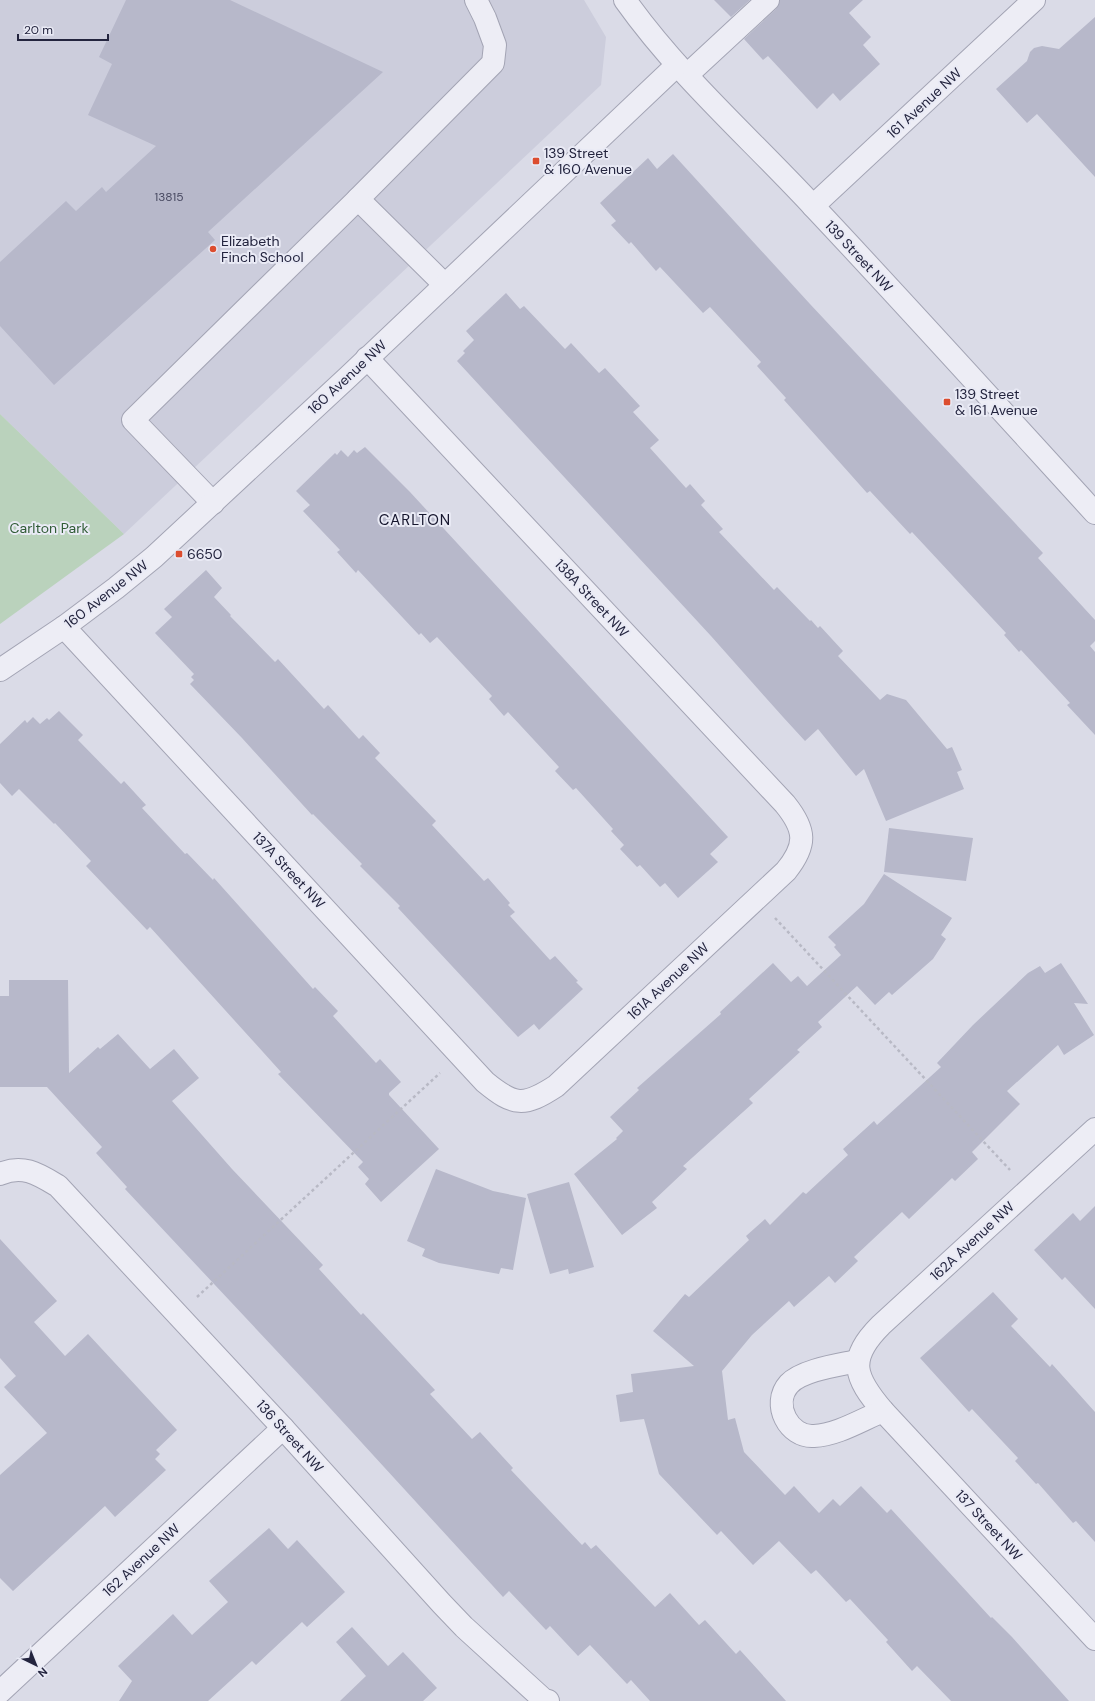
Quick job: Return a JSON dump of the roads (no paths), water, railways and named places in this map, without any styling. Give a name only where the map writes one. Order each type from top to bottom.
[{"type":"street","points":[[213,502],[133,420],[358,199],[493,63],[495,45],[485,18],[476,0]]},
{"type":"street","name":"139 Street NW","points":[[625,0],[647,32],[813,206],[1095,512]]},
{"type":"street","name":"160 Avenue NW","points":[[0,670],[64,627],[154,557],[445,285],[682,70],[768,0]]},
{"type":"street","name":"161 Avenue NW","points":[[813,206],[1034,0]]},
{"type":"street","points":[[358,199],[445,285]]},
{"type":"street","name":"138A Street NW","points":[[367,358],[785,804],[801,830],[802,845]]},
{"type":"street","name":"137A Street NW","points":[[64,627],[485,1082],[503,1097],[523,1102]]},
{"type":"street","name":"161A Avenue NW","points":[[523,1102],[540,1097],[556,1086],[786,871],[796,858],[802,845]]},
{"type":"street","name":"162A Avenue NW","points":[[858,1361],[863,1346],[869,1337],[1028,1189],[1095,1129]]},
{"type":"street","name":"136 Street NW","points":[[0,1174],[18,1169],[33,1171],[58,1186],[283,1428],[446,1608],[545,1701]]},
{"type":"street","points":[[858,1361],[800,1376],[789,1384],[782,1402],[782,1412],[793,1429],[805,1436],[813,1436],[826,1435],[883,1411]]},
{"type":"street","name":"137 Street NW","points":[[858,1361],[859,1377],[869,1395],[1095,1639]]},
{"type":"street","name":"162 Avenue NW","points":[[0,1692],[283,1428]]},
{"type":"place","name":"139 Street & 160 Avenue","points":[[536,161]]},
{"type":"place","name":"Elizabeth Finch School","points":[[213,249]]},
{"type":"place","name":"139 Street & 161 Avenue","points":[[947,402]]},
{"type":"place","name":"6650","points":[[179,554]]},
{"type":"district","name":"CARLTON","points":[[415,520]]},
{"type":"park label","name":"Carlton Park","points":[[49,528]]}]
